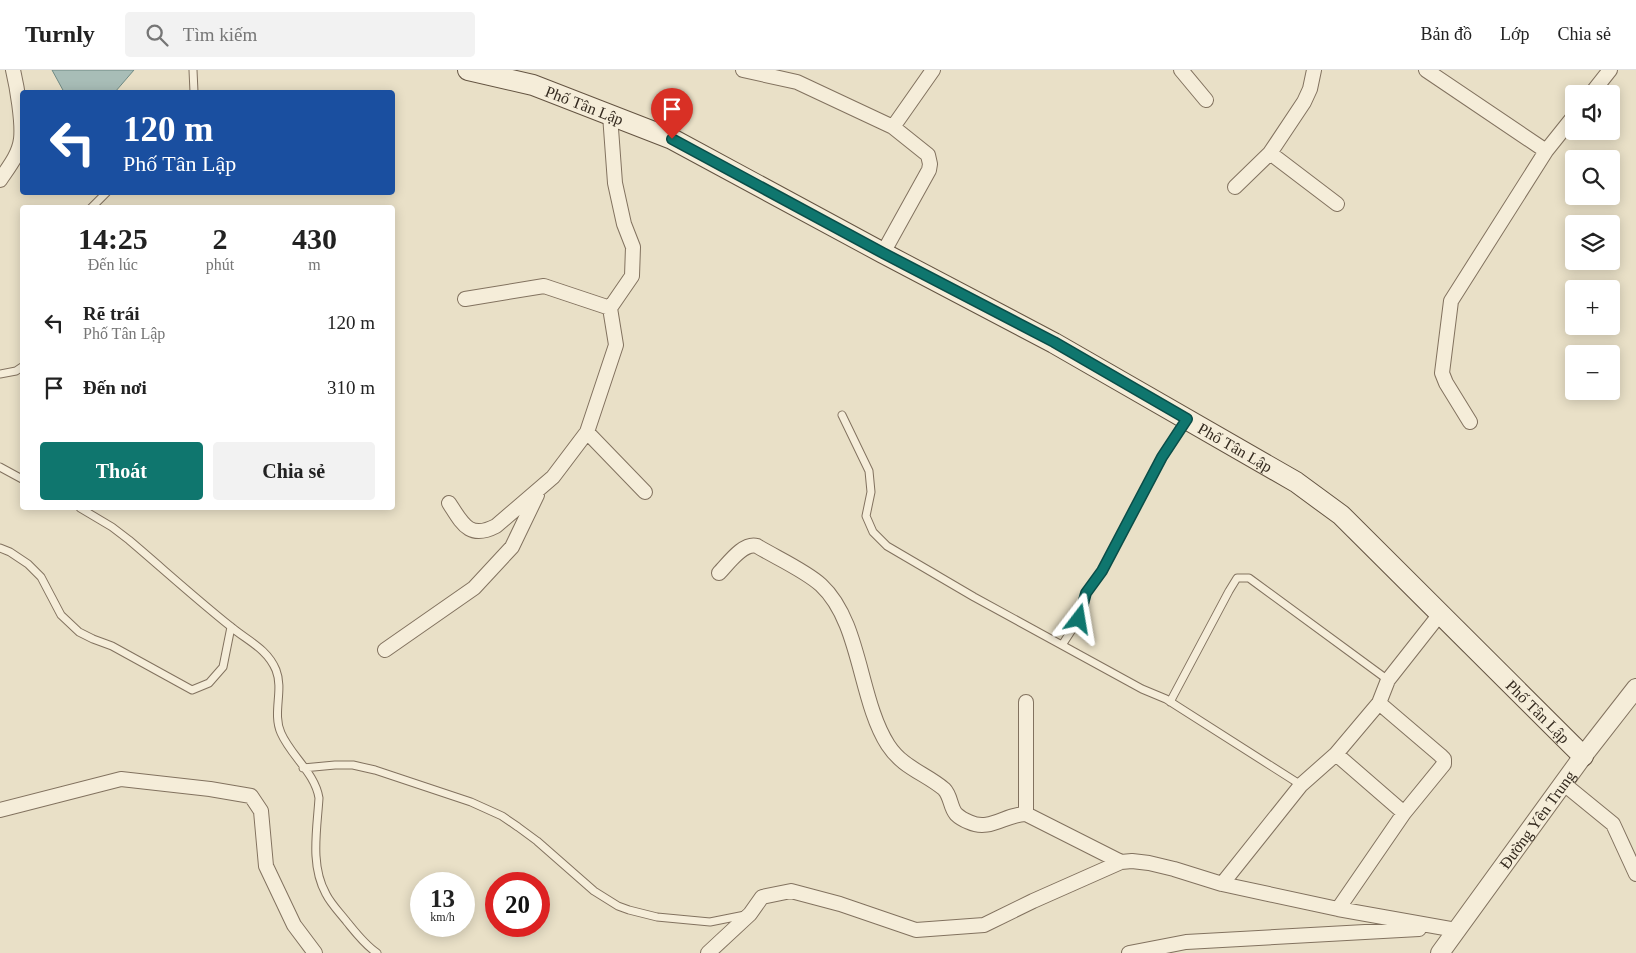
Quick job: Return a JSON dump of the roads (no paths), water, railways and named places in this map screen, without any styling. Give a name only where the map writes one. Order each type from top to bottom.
[{"type":"main road","name":"Phố Tân Lập","points":[[468,70],[533,85],[672,139],[883,253],[1054,342],[1296,482],[1341,515],[1583,756]]},
{"type":"street","points":[[13,70],[20,114]]},
{"type":"street","points":[[743,70],[797,82],[893,127],[928,155],[929,170],[883,253]]},
{"type":"street","points":[[893,127],[933,70]]},
{"type":"street","points":[[1181,70],[1206,100]]},
{"type":"street","points":[[1235,187],[1270,154],[1304,102],[1310,89],[1314,70]]},
{"type":"street","points":[[1426,70],[1546,151]]},
{"type":"street","points":[[1598,85],[1610,70]]},
{"type":"street","points":[[449,503],[463,524],[470,530],[486,531],[496,526],[553,478],[587,432],[616,345],[610,308],[632,276],[633,248],[624,224],[615,183],[610,115]]},
{"type":"street","points":[[1470,422],[1442,373],[1448,309],[1451,301],[1546,151],[1565,127]]},
{"type":"street","points":[[0,180],[13,160],[20,141]]},
{"type":"street","points":[[1270,154],[1337,204]]},
{"type":"street","points":[[466,299],[544,286],[610,308]]},
{"type":"street","points":[[587,432],[645,492]]},
{"type":"street","points":[[385,650],[474,588],[512,547],[540,490]]},
{"type":"street","points":[[719,573],[744,547],[752,544],[820,584],[830,596],[847,626],[877,723],[888,744],[894,753],[913,770],[944,789],[949,795],[953,810],[957,814],[975,825],[987,826],[1012,816],[1026,814],[1121,862]]},
{"type":"street","points":[[1222,884],[1301,785],[1336,754],[1379,703],[1388,680],[1440,614]]},
{"type":"street","name":"Đường Yên Trung","points":[[1440,953],[1449,929],[1564,784],[1583,756],[1636,688]]},
{"type":"street","points":[[1026,702],[1026,814]]},
{"type":"street","points":[[1338,909],[1404,813],[1442,768],[1444,759],[1379,703]]},
{"type":"street","points":[[1336,754],[1404,813]]},
{"type":"street","points":[[0,810],[121,779],[210,789],[251,796],[261,811],[266,866],[294,925],[315,953]]},
{"type":"street","points":[[1564,784],[1613,824],[1636,874]]},
{"type":"street","points":[[708,953],[750,914],[762,898],[791,891],[840,904],[916,930],[984,926],[1034,900],[1121,862],[1132,861],[1174,869],[1222,884],[1338,909],[1449,929]]},
{"type":"street","points":[[1129,953],[1158,946],[1193,942],[1449,929]]},
{"type":"lane","points":[[193,70],[194,90]]},
{"type":"lane","points":[[94,205],[104,195]]},
{"type":"lane","points":[[0,374],[20,368]]},
{"type":"lane","points":[[842,415],[869,471],[871,492],[866,516],[873,532],[886,546],[974,597],[1142,689],[1170,702],[1301,785]]},
{"type":"lane","points":[[1062,645],[1079,619],[1086,593],[1102,571],[1162,457],[1187,419]]},
{"type":"lane","points":[[0,467],[20,478]]},
{"type":"lane","points":[[83,510],[112,527],[129,540],[231,627],[256,644],[273,663],[279,683],[278,718],[281,735],[318,791],[316,855],[322,886],[332,904],[376,953]]},
{"type":"lane","points":[[0,548],[22,560],[42,577],[62,615],[79,632],[112,646],[192,690],[209,683],[223,667],[231,627]]},
{"type":"lane","points":[[1170,702],[1237,578],[1249,578],[1388,680]]},
{"type":"lane","points":[[304,768],[353,765],[384,773],[478,805],[518,827],[537,841],[594,891],[618,906],[629,910],[666,918],[710,922],[750,914]]},
{"type":"water","points":[[52,70],[134,70],[117,90],[63,90]]}]
